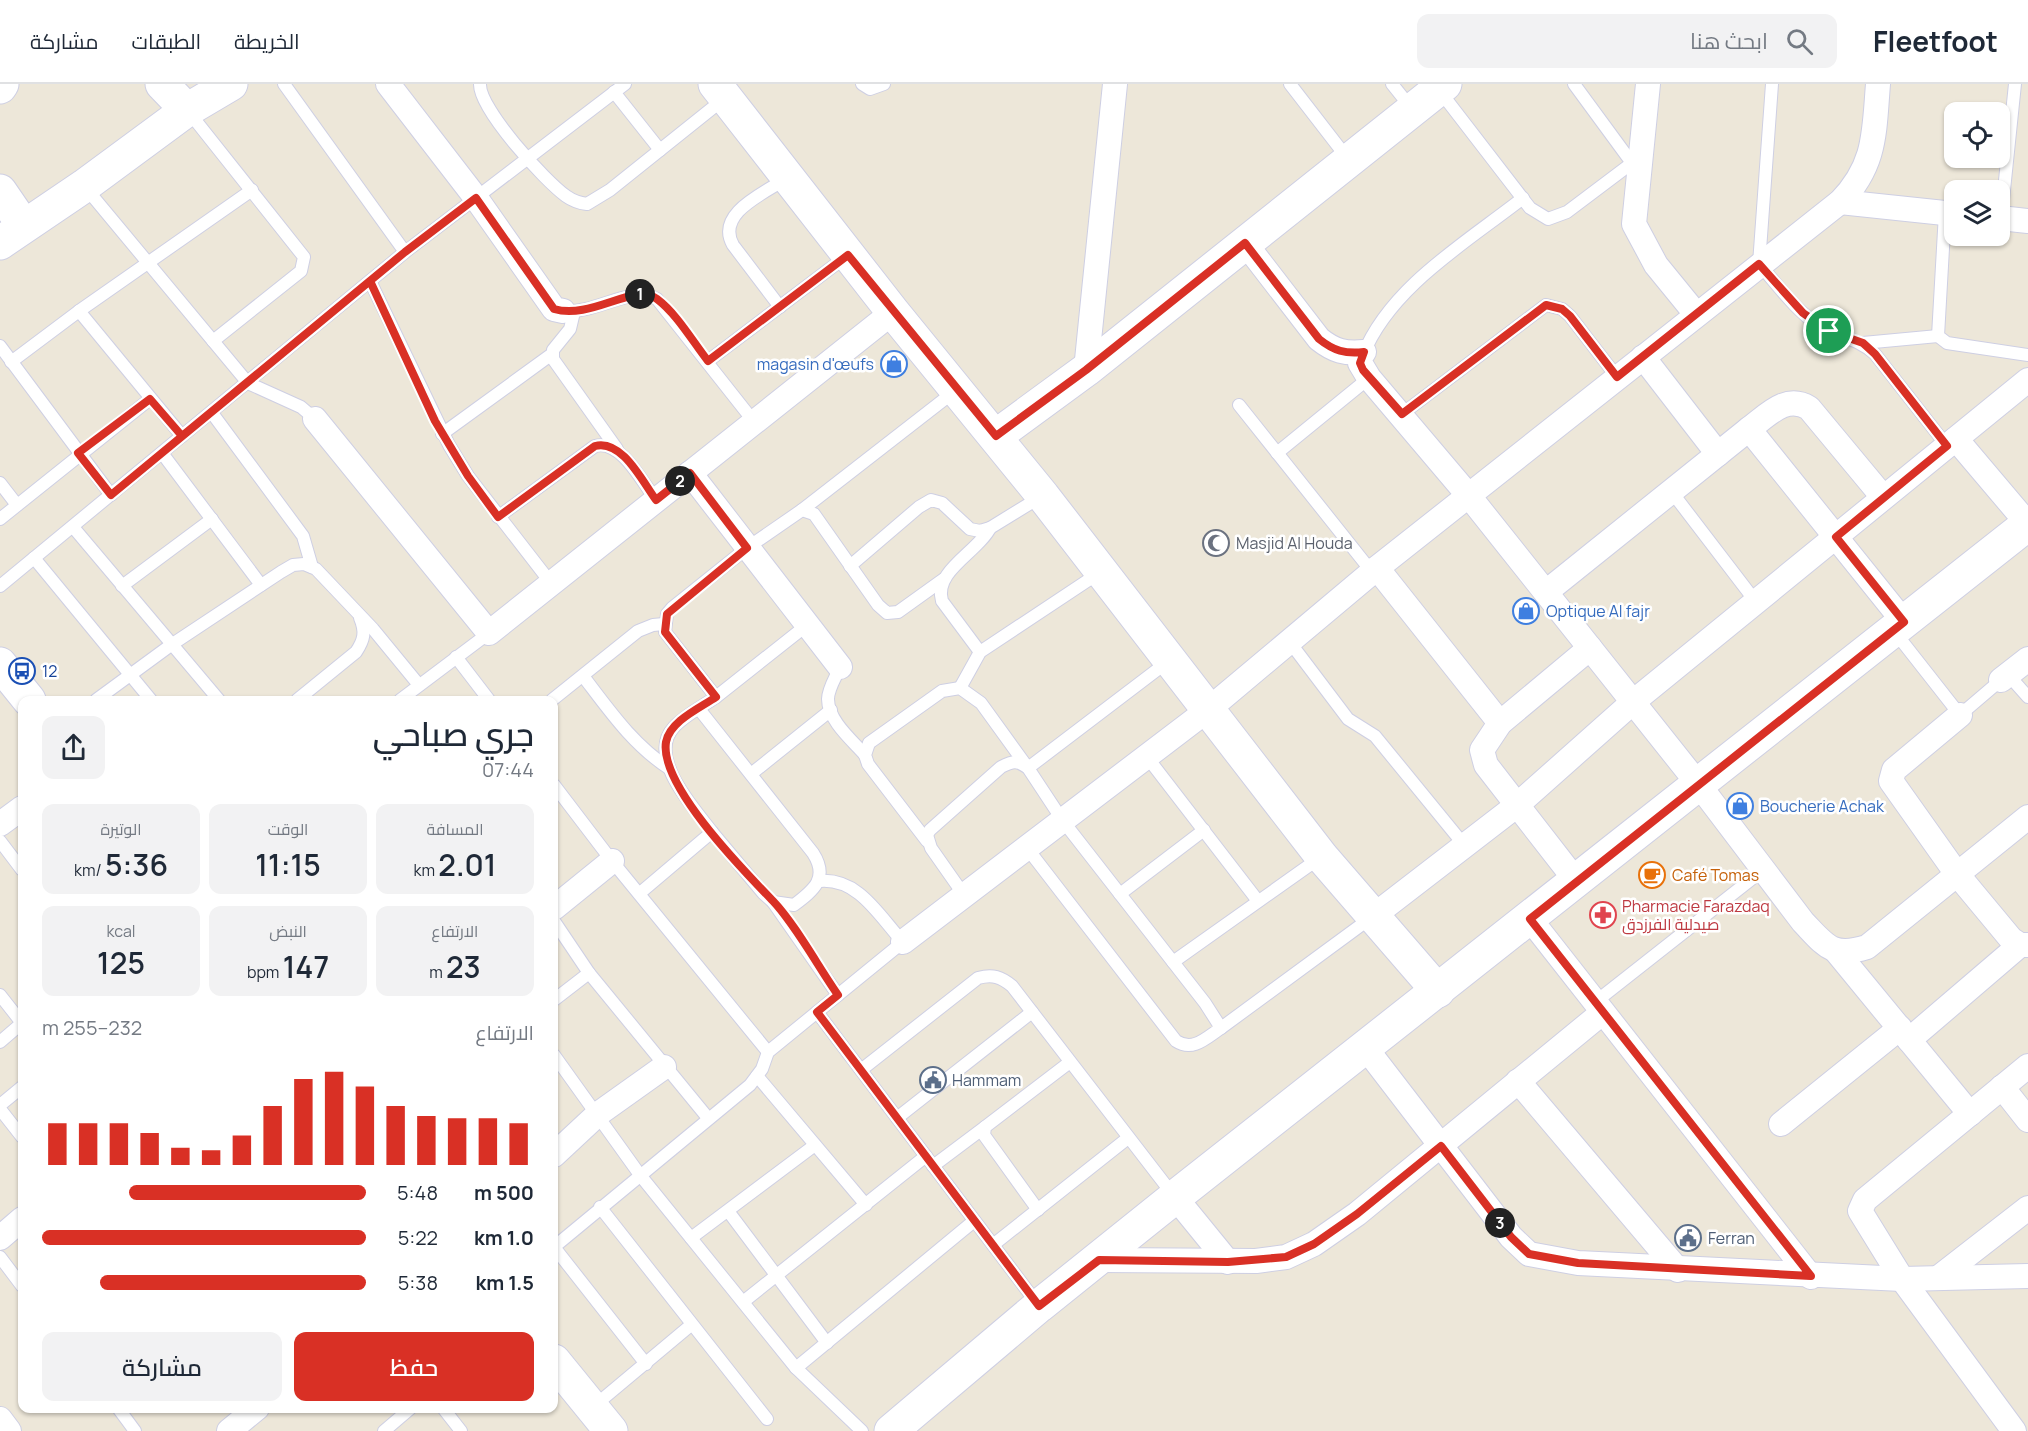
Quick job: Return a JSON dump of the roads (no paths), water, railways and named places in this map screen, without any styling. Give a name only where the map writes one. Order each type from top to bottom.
[{"type":"street","points":[[162,84],[187,110]]},
{"type":"street","points":[[0,191],[12,234],[84,186],[187,110],[231,84]]},
{"type":"street","points":[[388,84],[476,198],[554,309],[568,312]]},
{"type":"street","points":[[1086,370],[1115,84]]},
{"type":"street","points":[[1648,84],[1636,160],[1634,212],[1639,237],[1663,275],[1696,314]]},
{"type":"street","points":[[903,942],[1209,709],[1374,570],[1840,202],[1858,183],[1868,163],[1878,84]]},
{"type":"street","points":[[996,436],[1086,370],[1442,87]]},
{"type":"street","points":[[720,91],[893,312],[996,436],[1322,856],[1372,917],[1438,991]]},
{"type":"street","points":[[1840,202],[1944,212]]},
{"type":"street","points":[[2010,219],[2028,221]]},
{"type":"street","points":[[1245,243],[1319,339],[1331,348],[1364,364],[1699,785],[1803,922],[1822,942],[1836,951],[1970,1113]]},
{"type":"street","points":[[315,419],[489,633],[893,312]]},
{"type":"street","points":[[1643,357],[1718,454]]},
{"type":"street","points":[[1372,917],[1516,806],[1633,702],[2028,380]]},
{"type":"street","points":[[1546,592],[1749,429],[1785,404],[1801,403],[1821,419],[1883,497]]},
{"type":"street","points":[[1749,429],[1836,537],[1899,626]]},
{"type":"street","points":[[891,1431],[1039,1306],[1175,1197],[2028,524],[1951,442]]},
{"type":"street","points":[[690,473],[840,667]]},
{"type":"street","points":[[1374,570],[1500,723]]},
{"type":"street","points":[[1577,882],[1516,806],[1483,758],[1485,743],[1500,723],[1590,648]]},
{"type":"street","points":[[2001,680],[2028,659]]},
{"type":"street","points":[[0,664],[26,696]]},
{"type":"street","points":[[1781,1124],[2024,945],[2011,939],[1957,874],[1891,781],[1894,770],[1960,715]]},
{"type":"street","points":[[0,824],[18,811]]},
{"type":"street","points":[[1836,951],[1847,953],[1867,947],[2028,817]]},
{"type":"street","points":[[558,905],[612,861]]},
{"type":"street","points":[[1530,919],[1811,1276]]},
{"type":"street","points":[[1099,1260],[1228,1262],[1286,1257],[1314,1244],[1357,1214],[1441,1146],[1518,1081],[1598,1008]]},
{"type":"street","points":[[1365,1047],[1511,1237],[1529,1254],[1578,1263],[1811,1276],[1902,1279],[2028,1276]]},
{"type":"street","points":[[2014,1431],[1902,1279],[1861,1216],[1865,1200],[2028,1066]]},
{"type":"street","points":[[558,1151],[598,1114],[664,1067]]},
{"type":"street","points":[[1518,1081],[1678,1270]]},
{"type":"street","points":[[2002,1087],[2028,1120]]},
{"type":"street","points":[[1175,1197],[1228,1262]]},
{"type":"street","points":[[1938,1278],[2028,1208]]},
{"type":"street","points":[[0,1238],[18,1222]]},
{"type":"street","points":[[558,1366],[602,1419]]},
{"type":"street","points":[[0,1419],[9,1431]]},
{"type":"lane","points":[[284,84],[405,252]]},
{"type":"lane","points":[[480,84],[484,101],[527,159],[567,197],[587,204],[660,150],[720,91]]},
{"type":"lane","points":[[0,586],[405,252],[625,84]]},
{"type":"lane","points":[[862,84],[870,89],[884,84]]},
{"type":"lane","points":[[1290,84],[1349,160]]},
{"type":"lane","points":[[1392,84],[1412,110]]},
{"type":"lane","points":[[1442,87],[1522,198],[1540,216],[1548,219],[1557,218],[1636,160],[1574,84]]},
{"type":"lane","points":[[1772,84],[1759,264],[1815,323],[1863,343],[1951,442]]},
{"type":"lane","points":[[2004,180],[2015,84]]},
{"type":"lane","points":[[614,92],[660,150]]},
{"type":"lane","points":[[187,110],[296,243],[304,257],[301,271],[213,341]]},
{"type":"lane","points":[[780,307],[733,245],[728,236],[728,227],[737,212],[788,177]]},
{"type":"lane","points":[[84,186],[248,383],[301,407],[315,419]]},
{"type":"lane","points":[[12,362],[79,311],[252,190]]},
{"type":"lane","points":[[1277,453],[1364,364],[1388,310],[1405,291],[1522,198]]},
{"type":"lane","points":[[1938,336],[1947,246]]},
{"type":"lane","points":[[708,361],[848,255]]},
{"type":"lane","points":[[370,281],[442,434],[468,476],[551,583]]},
{"type":"lane","points":[[442,434],[552,354],[570,329],[568,312],[596,308],[633,295],[647,294],[657,299],[668,310],[755,423]]},
{"type":"lane","points":[[1402,414],[1546,305],[1562,309],[1570,316],[1617,377]]},
{"type":"lane","points":[[79,311],[182,436]]},
{"type":"lane","points":[[1863,343],[1938,336],[1947,343],[2028,355]]},
{"type":"lane","points":[[0,346],[111,495]]},
{"type":"lane","points":[[552,354],[557,366],[656,500]]},
{"type":"lane","points":[[716,697],[672,644],[665,632],[664,624],[672,608],[747,548],[802,510],[957,389]]},
{"type":"lane","points":[[0,519],[78,453],[150,399]]},
{"type":"lane","points":[[1239,405],[1374,570]]},
{"type":"lane","points":[[212,413],[303,536],[312,567]]},
{"type":"lane","points":[[498,517],[595,446],[603,444],[612,447],[622,455]]},
{"type":"lane","points":[[162,453],[261,585]]},
{"type":"lane","points":[[0,483],[17,505]]},
{"type":"lane","points":[[1671,491],[1756,602]]},
{"type":"lane","points":[[850,566],[919,507],[931,500],[942,503],[970,529],[980,531],[990,528],[1043,496]]},
{"type":"lane","points":[[802,510],[814,514],[878,606],[883,611],[893,614],[944,579],[984,539],[990,528]]},
{"type":"lane","points":[[122,586],[212,519]]},
{"type":"lane","points":[[73,526],[216,696]]},
{"type":"lane","points":[[34,558],[148,696]]},
{"type":"lane","points":[[102,696],[171,645],[261,585],[292,565],[304,564],[312,567],[332,584],[419,685]]},
{"type":"lane","points":[[960,688],[980,652],[1101,572]]},
{"type":"lane","points":[[944,579],[940,594],[942,601],[980,652]]},
{"type":"lane","points":[[302,696],[356,652],[363,642],[364,629],[360,617]]},
{"type":"lane","points":[[557,696],[638,631],[653,625],[664,624]]},
{"type":"lane","points":[[807,625],[716,697],[675,726],[666,743],[674,782],[712,832],[773,902],[838,995]]},
{"type":"lane","points":[[1899,626],[1960,715],[2001,680],[2012,679],[2028,697]]},
{"type":"lane","points":[[405,696],[489,633]]},
{"type":"lane","points":[[1289,641],[1348,719],[1375,736],[1465,846]]},
{"type":"lane","points":[[456,657],[486,696]]},
{"type":"lane","points":[[1028,768],[1171,659]]},
{"type":"lane","points":[[840,667],[830,690],[831,710],[837,722],[865,755],[868,764],[927,841],[964,895]]},
{"type":"lane","points":[[583,676],[643,751],[670,769]]},
{"type":"lane","points":[[865,755],[870,743],[942,691],[960,688],[970,693],[981,703],[1063,820],[1221,1028]]},
{"type":"lane","points":[[699,709],[819,861],[820,881],[817,886],[794,905],[773,902]]},
{"type":"lane","points":[[751,774],[831,710]]},
{"type":"lane","points":[[1147,757],[1258,902]]},
{"type":"lane","points":[[927,841],[930,830],[1001,767],[1013,761],[1028,768]]},
{"type":"lane","points":[[558,795],[768,1052]]},
{"type":"lane","points":[[1120,894],[1204,830]]},
{"type":"lane","points":[[640,893],[712,832]]},
{"type":"lane","points":[[0,841],[18,865]]},
{"type":"lane","points":[[1027,848],[1176,1041],[1184,1046],[1192,1047],[1221,1028],[1372,917]]},
{"type":"lane","points":[[1173,962],[1322,856]]},
{"type":"lane","points":[[1598,1008],[1763,870]]},
{"type":"lane","points":[[558,1244],[757,1076],[768,1052],[903,942],[856,889],[838,881],[820,881]]},
{"type":"lane","points":[[558,927],[589,973],[708,1118]]},
{"type":"lane","points":[[558,997],[589,973]]},
{"type":"lane","points":[[861,1071],[978,978],[989,975],[1001,977],[1012,986],[1175,1197]]},
{"type":"lane","points":[[0,995],[18,1018]]},
{"type":"lane","points":[[817,1012],[1039,1306]]},
{"type":"lane","points":[[897,1118],[1032,1012]]},
{"type":"lane","points":[[0,1042],[18,1026]]},
{"type":"lane","points":[[558,1060],[640,1175],[796,1368],[862,1431]]},
{"type":"lane","points":[[1038,1210],[984,1135],[985,1127],[988,1122],[1070,1062]]},
{"type":"lane","points":[[757,1076],[866,1204]]},
{"type":"lane","points":[[18,1091],[0,1107],[18,1132]]},
{"type":"lane","points":[[743,1302],[866,1204],[929,1161],[985,1127]]},
{"type":"lane","points":[[993,1245],[1128,1138]]},
{"type":"lane","points":[[691,1238],[815,1145]]},
{"type":"lane","points":[[600,1207],[691,1326],[767,1419]]},
{"type":"lane","points":[[728,1210],[827,1343]]},
{"type":"lane","points":[[796,1368],[974,1221]]},
{"type":"lane","points":[[558,1252],[645,1364]]},
{"type":"lane","points":[[0,1257],[18,1281]]},
{"type":"lane","points":[[602,1419],[645,1364],[691,1326]]},
{"type":"lane","points":[[122,1413],[135,1431]]},
{"type":"lane","points":[[384,1431],[405,1413]]},
{"type":"lane","points":[[447,1413],[461,1431]]},
{"type":"place","name":"magasin d'œufs","points":[[894,364]]},
{"type":"place","name":"Masjid Al Houda","points":[[1216,543]]},
{"type":"place","name":"Optique Al fajr","points":[[1526,611]]},
{"type":"place","name":"12","points":[[22,671]]},
{"type":"place","name":"Boucherie Achak","points":[[1740,806]]},
{"type":"place","name":"Café Tomas","points":[[1652,875]]},
{"type":"place","name":"Pharmacie Farazdaq صيدلية الفرزدق","points":[[1603,915]]},
{"type":"place","name":"Hammam","points":[[933,1080]]},
{"type":"place","name":"Ferran","points":[[1688,1238]]}]
